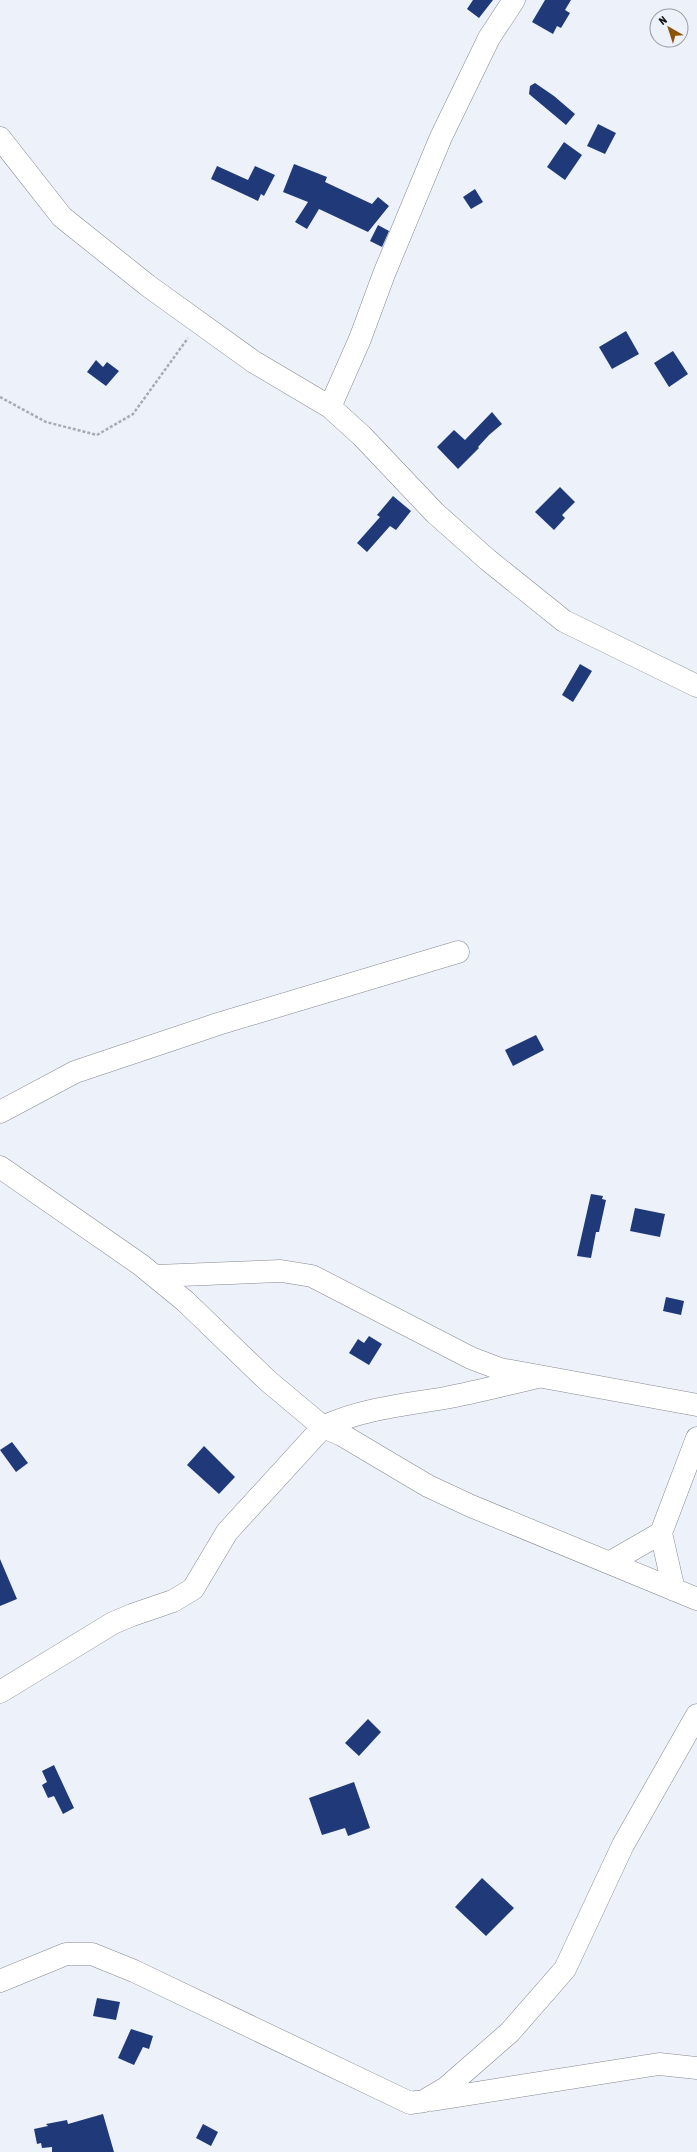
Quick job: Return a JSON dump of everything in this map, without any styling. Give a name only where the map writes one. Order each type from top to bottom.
[{"type":"street","points":[[330,407],[360,339],[384,274],[441,137],[489,38],[514,0]]},
{"type":"street","points":[[0,138],[62,217],[147,285],[254,362],[330,407],[362,436],[435,513],[488,560],[564,621],[697,686]]},
{"type":"street","points":[[0,1112],[75,1072],[218,1024],[458,952]]},
{"type":"street","points":[[0,1167],[156,1276],[268,1381],[323,1427],[342,1435],[428,1486],[697,1599]]},
{"type":"street","points":[[156,1276],[281,1271],[312,1276],[471,1358],[500,1369],[697,1405]]},
{"type":"street","points":[[0,1692],[113,1623],[173,1601],[193,1589],[227,1532],[323,1427],[342,1418],[370,1411],[447,1397],[538,1377]]},
{"type":"street","points":[[674,1590],[661,1533],[697,1438]]},
{"type":"street","points":[[609,1563],[661,1533]]},
{"type":"street","points":[[424,2101],[446,2088],[510,2032],[565,1970],[623,1845],[697,1714]]},
{"type":"street","points":[[0,1981],[66,1954],[92,1954],[141,1974],[410,2103],[658,2064],[697,2068]]},
{"type":"path","points":[[0,396],[46,422],[96,435],[133,414],[186,340],[207,327]]},
{"type":"building","points":[[473,0],[493,0],[479,18],[467,9]]},
{"type":"building","points":[[545,0],[571,0],[565,10],[570,13],[561,28],[557,26],[553,34],[532,22]]},
{"type":"building","points":[[535,83],[554,96],[575,114],[566,125],[529,94],[530,86]]},
{"type":"building","points":[[598,124],[616,133],[605,154],[587,146]]},
{"type":"building","points":[[564,142],[582,155],[565,180],[547,167]]},
{"type":"building","points":[[294,164],[327,177],[325,182],[372,204],[378,197],[389,206],[368,232],[319,209],[307,229],[295,222],[308,202],[283,192]]},
{"type":"building","points":[[217,166],[248,180],[255,166],[275,175],[264,196],[261,194],[258,201],[211,179]]},
{"type":"building","points":[[475,189],[483,202],[471,209],[463,197]]},
{"type":"building","points":[[378,225],[389,231],[382,247],[370,241]]},
{"type":"building","points":[[626,331],[639,354],[612,369],[599,347]]},
{"type":"building","points":[[673,351],[688,374],[669,387],[654,363]]},
{"type":"building","points":[[96,360],[103,367],[107,362],[119,371],[106,386],[87,372]]},
{"type":"building","points":[[492,412],[502,424],[489,435],[478,447],[479,448],[458,469],[437,447],[454,430],[465,440]]},
{"type":"building","points":[[560,487],[575,502],[562,515],[565,518],[554,530],[535,512]]},
{"type":"building","points":[[393,496],[411,511],[396,530],[390,526],[367,552],[357,543],[380,517],[377,515]]},
{"type":"building","points":[[580,664],[592,671],[573,702],[562,695]]},
{"type":"building","points":[[536,1035],[544,1050],[513,1066],[505,1050]]},
{"type":"building","points":[[591,1194],[603,1196],[602,1199],[606,1200],[599,1232],[596,1232],[591,1258],[577,1256]]},
{"type":"building","points":[[635,1208],[665,1214],[660,1237],[630,1231]]},
{"type":"building","points":[[666,1297],[684,1301],[681,1315],[663,1311]]},
{"type":"building","points":[[369,1336],[382,1344],[369,1365],[349,1353],[358,1339],[364,1343]]},
{"type":"building","points":[[12,1442],[28,1463],[16,1472],[0,1450]]},
{"type":"building","points":[[204,1446],[235,1477],[219,1494],[187,1465]]},
{"type":"building","points":[[0,1559],[17,1599],[0,1606]]},
{"type":"building","points":[[368,1719],[381,1732],[359,1756],[345,1743]]},
{"type":"building","points":[[54,1765],[74,1808],[63,1814],[54,1796],[48,1798],[42,1785],[47,1782],[42,1771]]},
{"type":"building","points":[[354,1782],[370,1828],[348,1836],[345,1828],[322,1835],[309,1798]]},
{"type":"building","points":[[482,1878],[514,1908],[486,1936],[455,1907]]},
{"type":"building","points":[[97,1998],[120,2002],[116,2020],[93,2016]]},
{"type":"building","points":[[131,2029],[153,2036],[149,2049],[143,2047],[134,2065],[118,2058]]},
{"type":"building","points":[[103,2114],[114,2152],[52,2152],[52,2147],[42,2148],[41,2143],[37,2144],[34,2129],[48,2126],[46,2124],[67,2120],[68,2124]]},
{"type":"building","points":[[203,2124],[218,2132],[211,2146],[196,2138]]}]
